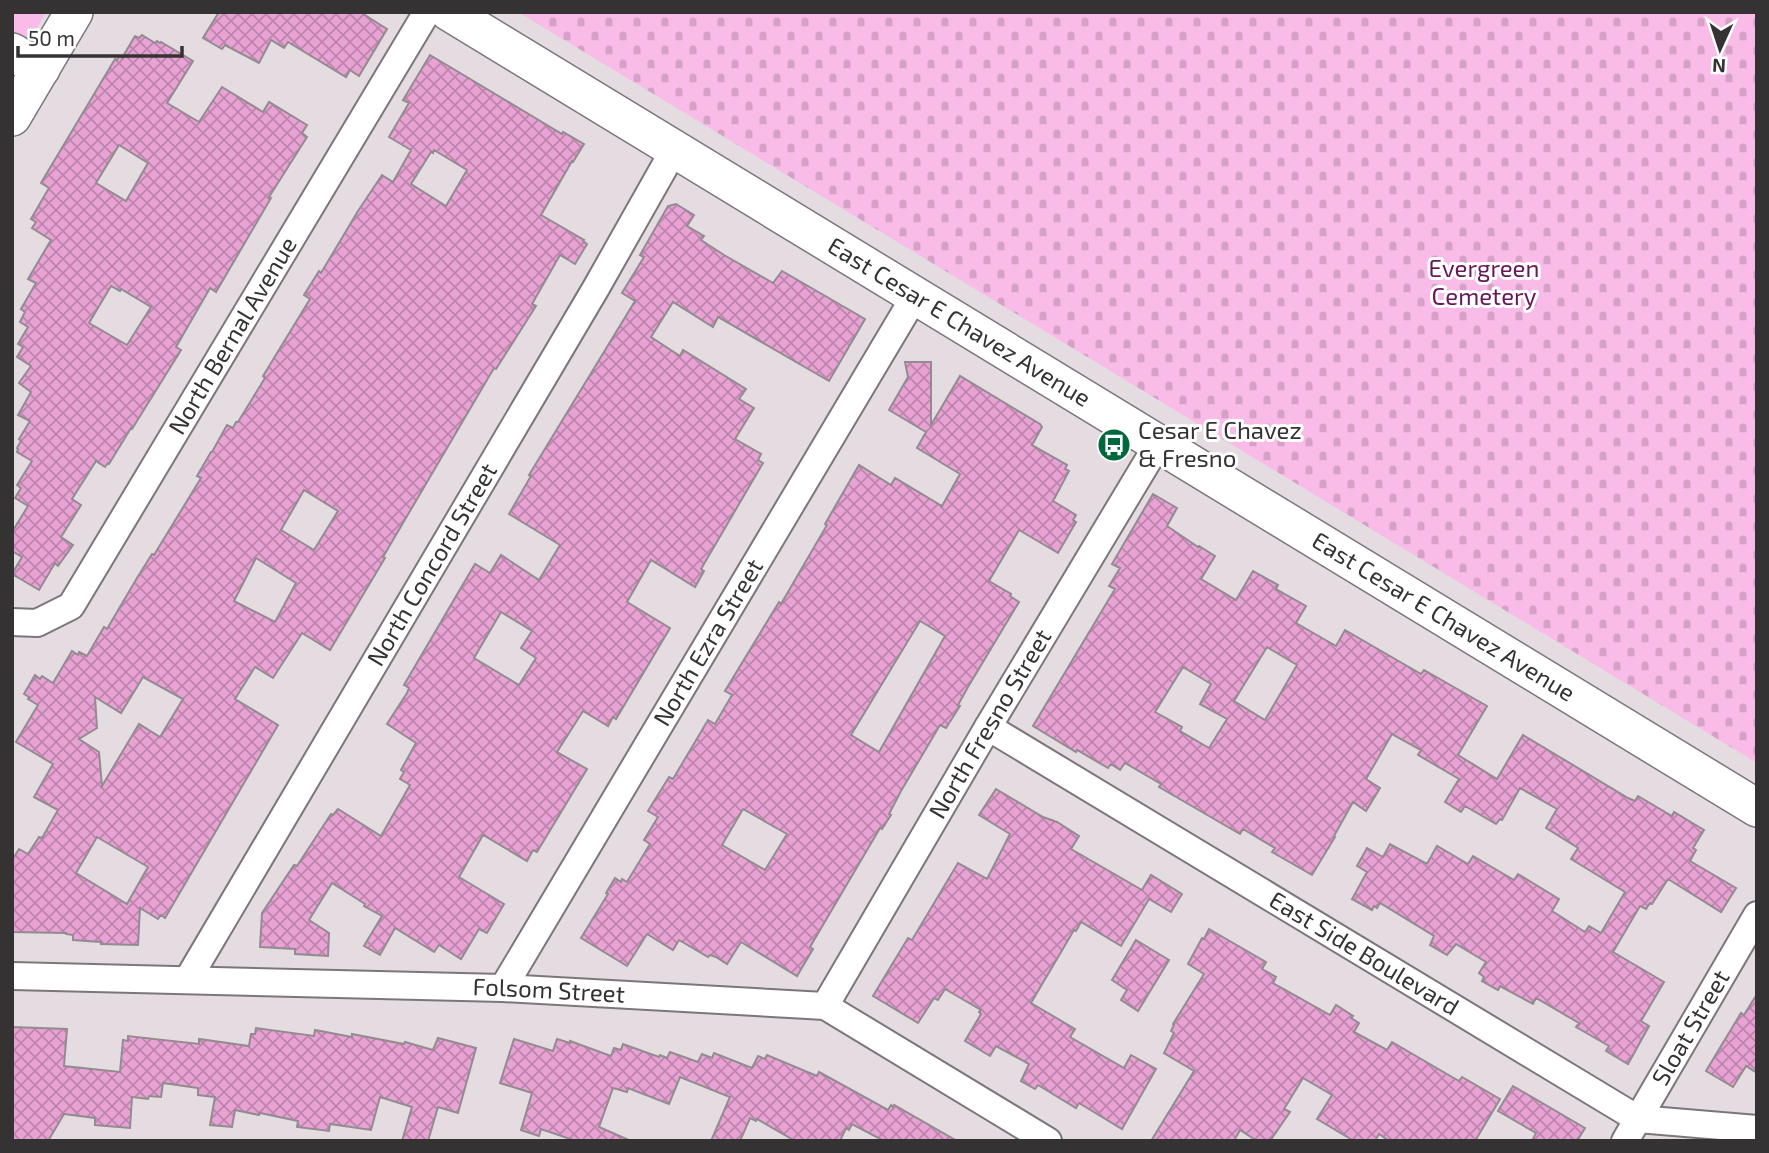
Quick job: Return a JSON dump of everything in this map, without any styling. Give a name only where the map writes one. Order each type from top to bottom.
[{"type":"main road","points":[[12,117],[27,61],[74,12]]},
{"type":"main road","name":"East Cesar E Chavez Avenue","points":[[449,12],[1757,808]]},
{"type":"street","name":"North Bernal Avenue","points":[[12,622],[37,623],[71,606],[427,12]]},
{"type":"street","name":"North Concord Street","points":[[188,979],[596,288],[674,150]]},
{"type":"street","name":"North Ezra Street","points":[[503,988],[915,296]]},
{"type":"street","name":"North Fresno Street","points":[[825,1006],[1158,444]]},
{"type":"street","name":"East Side Boulevard","points":[[988,727],[1631,1130],[1757,1129]]},
{"type":"street","name":"Sloat Street","points":[[1631,1130],[1757,915]]},
{"type":"street","name":"Folsom Street","points":[[12,976],[503,988],[825,1006],[1048,1141]]},
{"type":"green space","points":[[12,12],[46,12],[29,42],[12,41]]},
{"type":"green space","name":"Evergreen Cemetery","points":[[518,12],[1757,12],[1757,763]]},
{"type":"building","points":[[219,12],[360,12],[387,29],[359,76],[350,70],[346,77],[288,42],[284,48],[271,40],[259,63],[225,45],[222,49],[203,38]]},
{"type":"building","points":[[142,35],[155,43],[161,42],[193,61],[167,103],[199,122],[222,87],[263,112],[269,102],[307,125],[302,133],[307,137],[269,197],[271,198],[216,292],[210,288],[176,347],[181,350],[132,429],[109,464],[105,467],[96,461],[72,499],[81,505],[61,537],[73,545],[58,566],[55,563],[39,590],[12,574],[22,557],[12,551],[12,532],[28,506],[15,498],[21,488],[17,485],[32,461],[17,452],[21,441],[19,439],[30,421],[18,415],[31,392],[19,383],[31,366],[17,357],[23,347],[18,344],[28,327],[20,322],[25,312],[21,309],[36,283],[28,279],[51,240],[32,228],[36,222],[31,219],[49,188],[41,183],[115,59],[119,56],[122,58],[135,36],[139,38]],"holes":[[[119,145],[148,163],[126,201],[96,183]],[[111,286],[151,307],[127,345],[89,323]]]},
{"type":"building","points":[[430,55],[562,134],[563,132],[584,144],[541,215],[587,244],[575,264],[560,255],[532,304],[536,306],[496,369],[494,368],[330,650],[302,633],[273,678],[255,667],[235,699],[278,725],[165,918],[161,915],[158,919],[140,908],[138,945],[73,940],[73,935],[66,933],[12,932],[12,860],[19,849],[28,854],[39,837],[42,838],[58,810],[34,797],[53,764],[16,742],[38,705],[24,694],[35,675],[53,683],[72,651],[87,656],[104,627],[107,629],[201,478],[197,476],[227,425],[233,428],[238,422],[265,378],[263,376],[310,299],[304,295],[319,271],[321,273],[382,175],[393,182],[411,150],[389,137],[409,103],[403,100]],"holes":[[[434,150],[467,170],[446,206],[411,184],[431,152]],[[304,490],[338,511],[314,550],[281,530]],[[256,558],[296,583],[275,622],[234,601]],[[143,677],[183,699],[160,737],[139,724],[102,786],[99,752],[79,739],[97,728],[95,697],[121,713]],[[97,837],[148,867],[127,904],[76,873]]]},
{"type":"building","points":[[676,204],[694,215],[687,226],[704,236],[701,240],[724,255],[773,283],[782,271],[865,319],[829,381],[718,317],[713,327],[673,302],[651,337],[680,356],[683,350],[746,389],[739,399],[754,408],[735,439],[761,454],[758,460],[763,463],[701,569],[704,571],[695,587],[651,560],[627,602],[670,628],[616,719],[613,717],[608,726],[583,711],[557,752],[587,769],[537,852],[533,850],[527,861],[483,835],[459,877],[504,904],[487,933],[479,929],[461,959],[439,945],[434,952],[395,928],[380,955],[364,946],[382,916],[332,883],[309,920],[329,933],[328,956],[295,954],[295,949],[260,947],[262,913],[331,814],[338,809],[381,836],[410,785],[400,779],[404,772],[401,770],[416,743],[387,724],[407,693],[409,688],[404,685],[475,564],[490,573],[501,555],[539,580],[560,545],[509,514],[531,476],[529,475],[635,301],[622,293],[644,257],[640,255],[668,206]],"holes":[[[501,612],[532,631],[521,648],[536,658],[519,685],[474,658]]]},
{"type":"building","points":[[905,362],[931,362],[931,425],[960,376],[1040,424],[1042,427],[1032,445],[1067,465],[1065,469],[1069,471],[1053,501],[1076,515],[1073,520],[1076,522],[1058,553],[1019,530],[989,581],[1019,602],[946,728],[940,725],[901,791],[889,814],[891,815],[882,829],[880,828],[810,947],[813,949],[797,976],[741,942],[727,964],[716,957],[708,957],[679,940],[673,950],[647,934],[627,966],[581,938],[615,878],[627,882],[650,844],[644,840],[658,817],[648,811],[669,777],[673,779],[708,720],[715,724],[732,695],[725,691],[779,602],[781,604],[859,465],[891,485],[895,478],[942,506],[960,474],[917,448],[926,432],[889,410],[908,377]],"holes":[[[920,621],[945,636],[879,752],[851,735]],[[743,809],[787,834],[765,870],[722,845]]]},
{"type":"building","points":[[1153,494],[1177,508],[1167,526],[1215,556],[1201,579],[1236,600],[1253,571],[1278,585],[1276,589],[1306,606],[1296,623],[1336,646],[1345,630],[1421,674],[1424,670],[1487,706],[1458,755],[1497,779],[1523,735],[1628,798],[1635,801],[1638,796],[1672,816],[1674,812],[1704,830],[1693,848],[1696,850],[1690,861],[1736,888],[1721,912],[1668,879],[1652,904],[1646,909],[1640,906],[1613,952],[1664,982],[1641,1021],[1649,1026],[1628,1064],[1606,1051],[1609,1046],[1576,1027],[1579,1023],[1536,998],[1533,1004],[1500,986],[1498,990],[1482,981],[1484,977],[1479,973],[1486,962],[1456,944],[1447,955],[1430,945],[1434,936],[1380,903],[1372,910],[1352,899],[1367,872],[1357,866],[1367,848],[1383,857],[1390,844],[1427,864],[1437,846],[1468,864],[1473,856],[1514,880],[1518,874],[1559,899],[1552,911],[1585,932],[1589,926],[1601,933],[1625,892],[1571,859],[1578,848],[1546,828],[1557,809],[1520,788],[1502,820],[1496,824],[1465,806],[1461,812],[1445,802],[1459,779],[1418,755],[1421,750],[1392,734],[1366,779],[1380,788],[1366,811],[1353,802],[1312,875],[1272,852],[1275,848],[1243,829],[1240,834],[1159,787],[1161,784],[1125,763],[1120,770],[1111,764],[1108,768],[1033,726],[1115,589],[1109,586],[1120,568],[1112,564]],"holes":[[[1267,647],[1297,665],[1265,720],[1234,701]],[[1183,667],[1211,684],[1200,704],[1227,719],[1209,748],[1180,731],[1182,727],[1155,712]]]},
{"type":"building","points":[[996,789],[1079,836],[1071,849],[1142,890],[1151,875],[1182,894],[1171,912],[1149,899],[1121,946],[1081,922],[1031,1003],[1075,1029],[1070,1037],[1124,1068],[1131,1055],[1156,1069],[1122,1129],[1079,1103],[1076,1108],[1038,1085],[1035,1089],[1021,1081],[1029,1064],[996,1046],[990,1056],[965,1041],[981,1010],[945,989],[938,1000],[934,998],[918,1023],[873,996],[908,938],[912,940],[958,863],[987,879],[1010,834],[979,815]]},
{"type":"building","points":[[1209,929],[1266,962],[1262,969],[1276,977],[1273,983],[1330,1015],[1336,1005],[1353,1016],[1351,1018],[1359,1023],[1354,1032],[1387,1050],[1392,1042],[1459,1081],[1462,1077],[1500,1099],[1475,1141],[1389,1141],[1379,1134],[1375,1141],[1354,1141],[1317,1119],[1332,1095],[1303,1078],[1284,1109],[1290,1112],[1270,1141],[1257,1141],[1240,1130],[1234,1141],[1151,1141],[1194,1071],[1164,1053],[1174,1033],[1171,1031],[1173,1024],[1204,974],[1188,964]]},
{"type":"building","points":[[1136,940],[1169,960],[1138,1011],[1121,1000],[1127,990],[1112,980]]},
{"type":"building","points":[[1757,994],[1757,1073],[1746,1066],[1733,1087],[1706,1071],[1741,1013],[1744,1015]]},
{"type":"building","points":[[12,1027],[67,1029],[64,1066],[120,1072],[123,1040],[128,1041],[128,1036],[199,1044],[199,1039],[249,1046],[251,1034],[255,1034],[256,1028],[314,1036],[315,1030],[404,1044],[405,1042],[433,1050],[438,1038],[476,1048],[458,1113],[438,1107],[428,1141],[402,1141],[412,1107],[380,1097],[371,1130],[330,1124],[329,1131],[297,1127],[298,1121],[235,1110],[232,1127],[210,1125],[215,1097],[198,1095],[198,1088],[163,1083],[161,1097],[132,1097],[130,1128],[95,1125],[95,1118],[64,1114],[48,1141],[12,1141]]},
{"type":"building","points":[[514,1039],[553,1051],[557,1039],[570,1041],[611,1056],[614,1048],[621,1050],[623,1044],[659,1057],[660,1055],[667,1058],[670,1052],[698,1062],[702,1054],[712,1058],[714,1053],[752,1068],[758,1056],[765,1059],[767,1055],[817,1076],[819,1072],[888,1110],[894,1105],[957,1141],[884,1141],[852,1124],[849,1130],[846,1128],[840,1141],[795,1141],[757,1119],[756,1121],[750,1118],[740,1141],[711,1141],[730,1097],[680,1077],[669,1104],[628,1088],[627,1092],[613,1088],[599,1127],[631,1141],[576,1141],[541,1129],[539,1136],[521,1130],[532,1093],[500,1083]]},
{"type":"building","points":[[1513,1086],[1585,1128],[1577,1141],[1532,1141],[1536,1133],[1498,1111]]},
{"type":"place","name":"Cesar E Chavez & Fresno","points":[[1114,445]]}]
